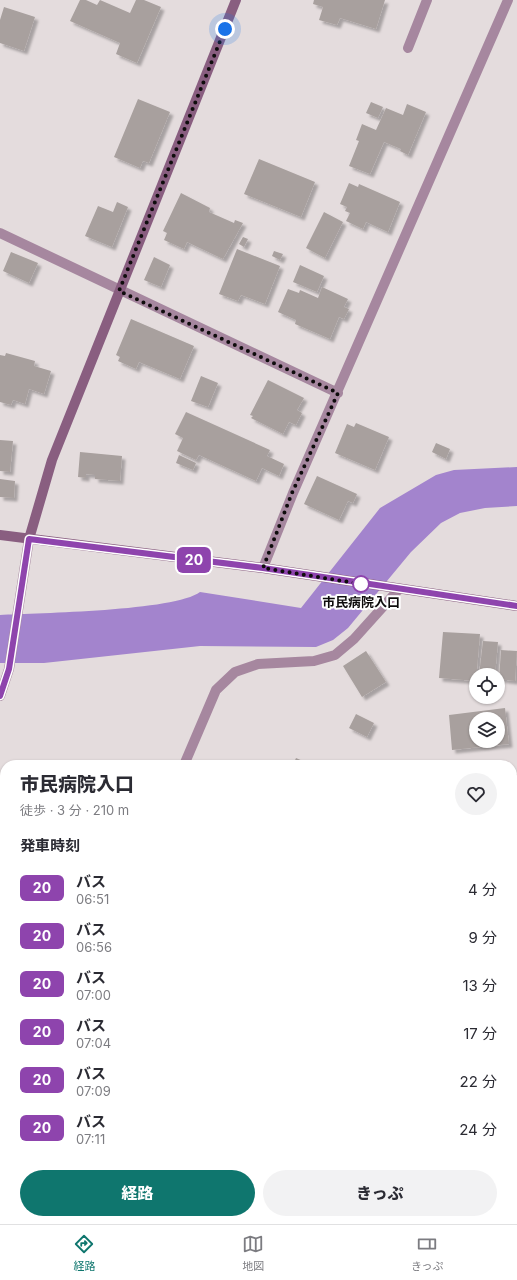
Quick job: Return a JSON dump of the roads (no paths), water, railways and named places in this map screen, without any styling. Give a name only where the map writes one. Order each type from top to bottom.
[{"type":"street","points":[[0,696],[9,669],[29,539],[52,460],[236,0]]},
{"type":"street","points":[[408,48],[427,0]]},
{"type":"street","points":[[263,568],[292,493],[338,393],[508,0]]},
{"type":"street","points":[[0,233],[119,291],[338,393]]},
{"type":"street","points":[[0,535],[263,568],[385,588],[517,606]]},
{"type":"street","points":[[186,760],[216,690],[235,672],[258,664],[314,661],[335,655],[354,639],[399,589]]},
{"type":"place","name":"市民病院入口","points":[[361,584]]}]
